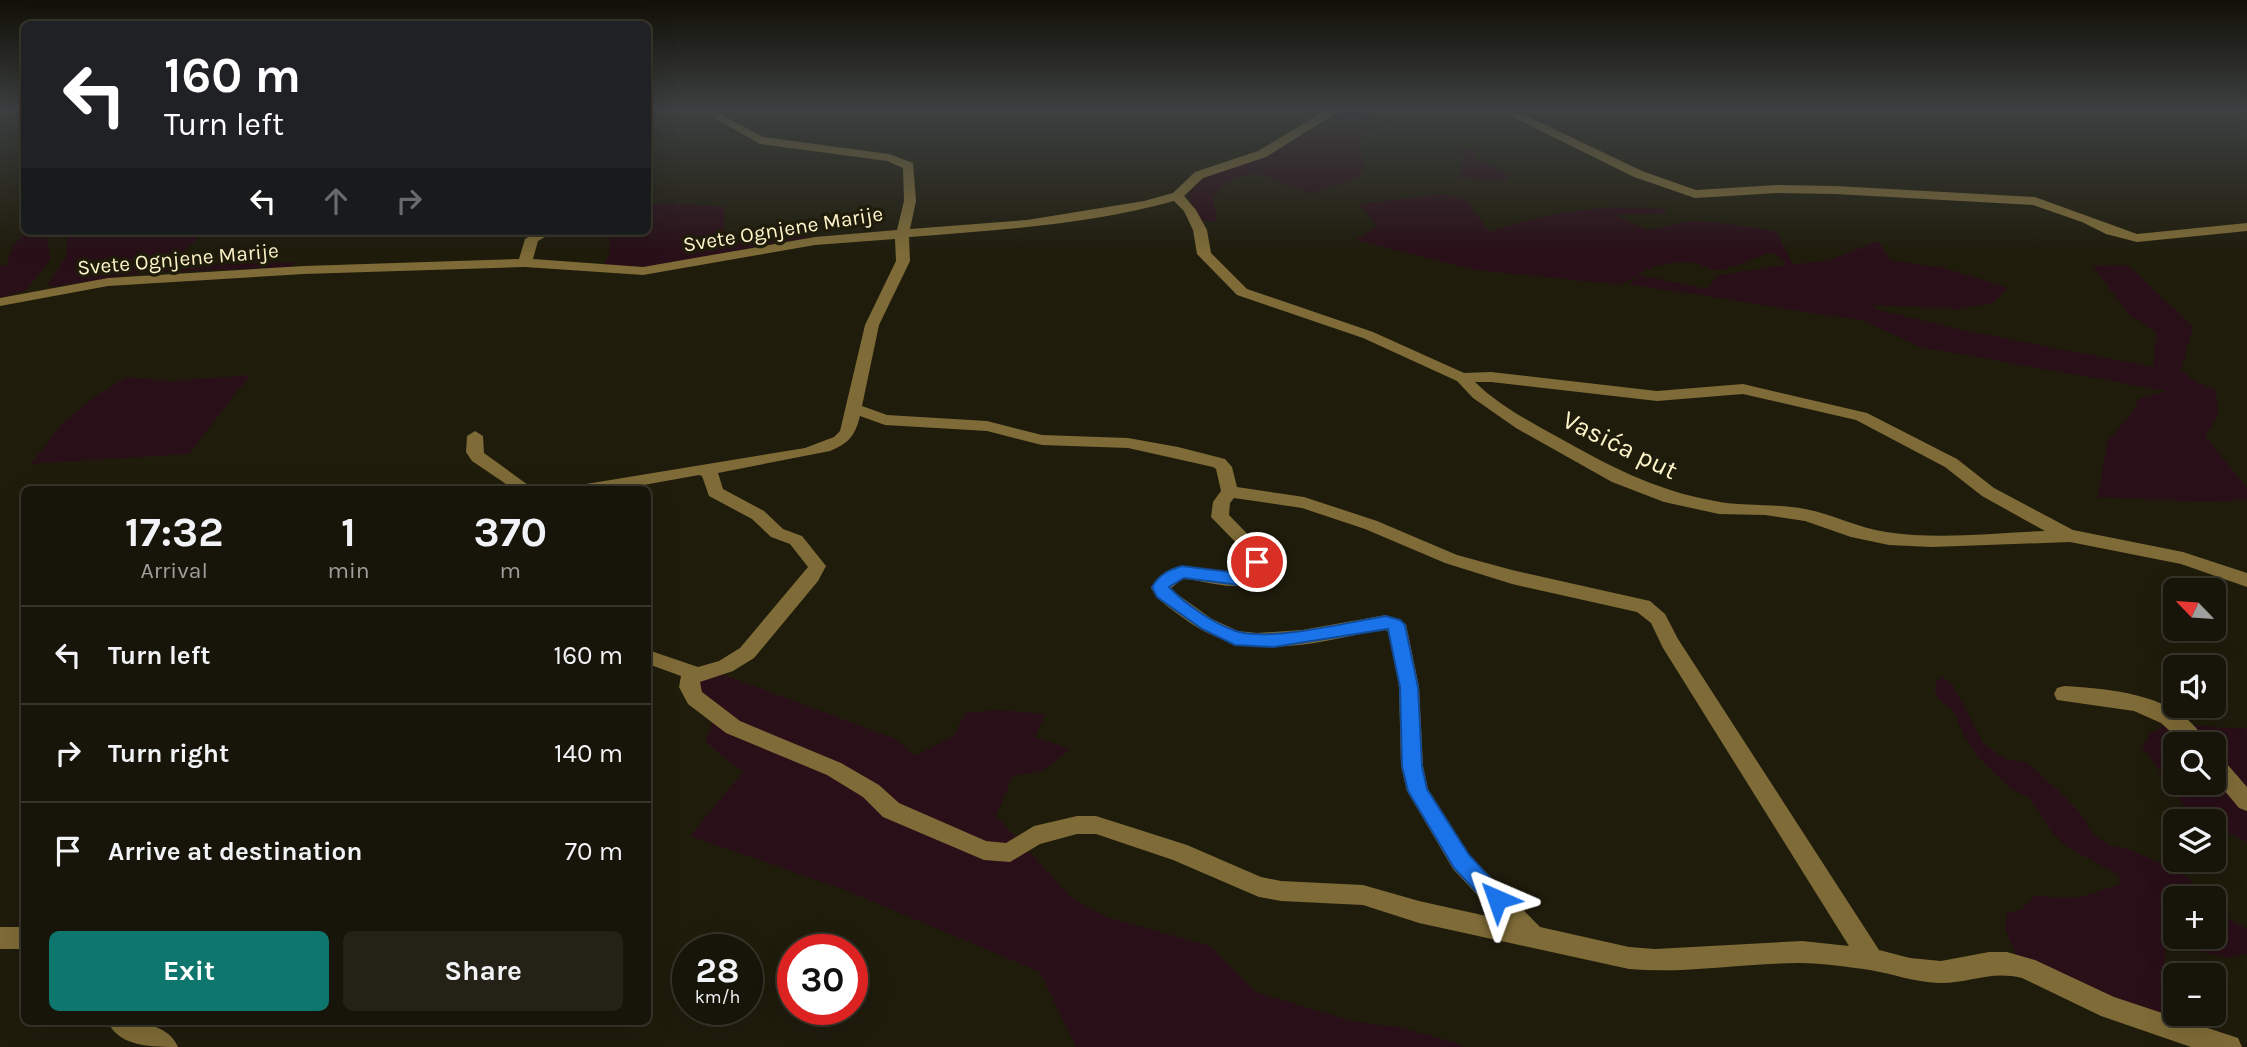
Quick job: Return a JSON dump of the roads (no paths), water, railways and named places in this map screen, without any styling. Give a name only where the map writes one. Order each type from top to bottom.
[{"type":"street","points":[[609,486],[705,471],[733,463],[833,446],[844,441],[872,325],[903,261],[902,237],[910,201],[909,166],[881,157]]},
{"type":"street","name":"Svete Ognjene Marije","points":[[0,302],[108,282],[304,270],[525,264],[643,271],[815,241],[1027,224],[1146,205],[1177,196],[1199,175],[1253,157]]},
{"type":"street","points":[[1602,157],[1637,174],[1695,194],[1777,189],[1836,190],[2035,201],[2077,215],[2111,231],[2137,238],[2247,227]]},
{"type":"street","name":"Vasića put","points":[[1177,196],[1190,211],[1200,230],[1204,254],[1241,292],[1368,335],[1462,378],[1479,395],[1522,424],[1618,478],[1670,498],[1719,508],[1765,509],[1807,515],[1857,533],[1889,539],[1945,541],[2070,536],[2183,558],[2247,580]]},
{"type":"street","points":[[525,264],[531,239],[540,235]]},
{"type":"street","points":[[1462,378],[1491,377],[1657,396],[1743,388],[1861,416],[1951,463],[1988,492],[2070,536]]},
{"type":"street","points":[[853,408],[885,420],[987,426],[1032,439],[1128,443],[1178,452],[1219,463],[1224,467],[1230,492]]},
{"type":"street","points":[[475,436],[474,452],[478,457],[521,486]]},
{"type":"street","points":[[691,677],[726,666],[747,653],[812,576],[817,566],[796,540],[777,533],[758,515],[715,492],[709,473],[705,471]]},
{"type":"street","points":[[1230,492],[1222,502],[1220,517],[1253,546],[1257,553],[1253,571],[1239,579],[1182,572],[1164,581],[1160,587],[1163,593],[1220,632],[1243,639],[1274,640],[1386,622],[1394,624],[1399,629],[1409,687],[1412,766],[1418,791],[1461,862],[1533,937]]},
{"type":"street","points":[[1230,492],[1304,503],[1371,525],[1451,559],[1532,582],[1616,599],[1650,610],[1871,959]]},
{"type":"street","points":[[651,658],[691,672],[689,687],[695,698],[733,727],[834,769],[871,791],[891,810],[984,850],[1010,852],[1034,836],[1077,825],[1096,825],[1179,852],[1259,887],[1281,891],[1363,895],[1419,912],[1629,958],[1655,960],[1802,952],[1871,959],[1910,969],[1941,972],[1989,963],[2016,966],[2110,1007],[2229,1047]]},
{"type":"street","points":[[2064,694],[2119,697],[2147,706],[2181,732]]},
{"type":"street","points":[[2226,777],[2247,802]]},
{"type":"street","points":[[0,938],[21,938]]},
{"type":"street","points":[[125,1025],[165,1047]]}]
